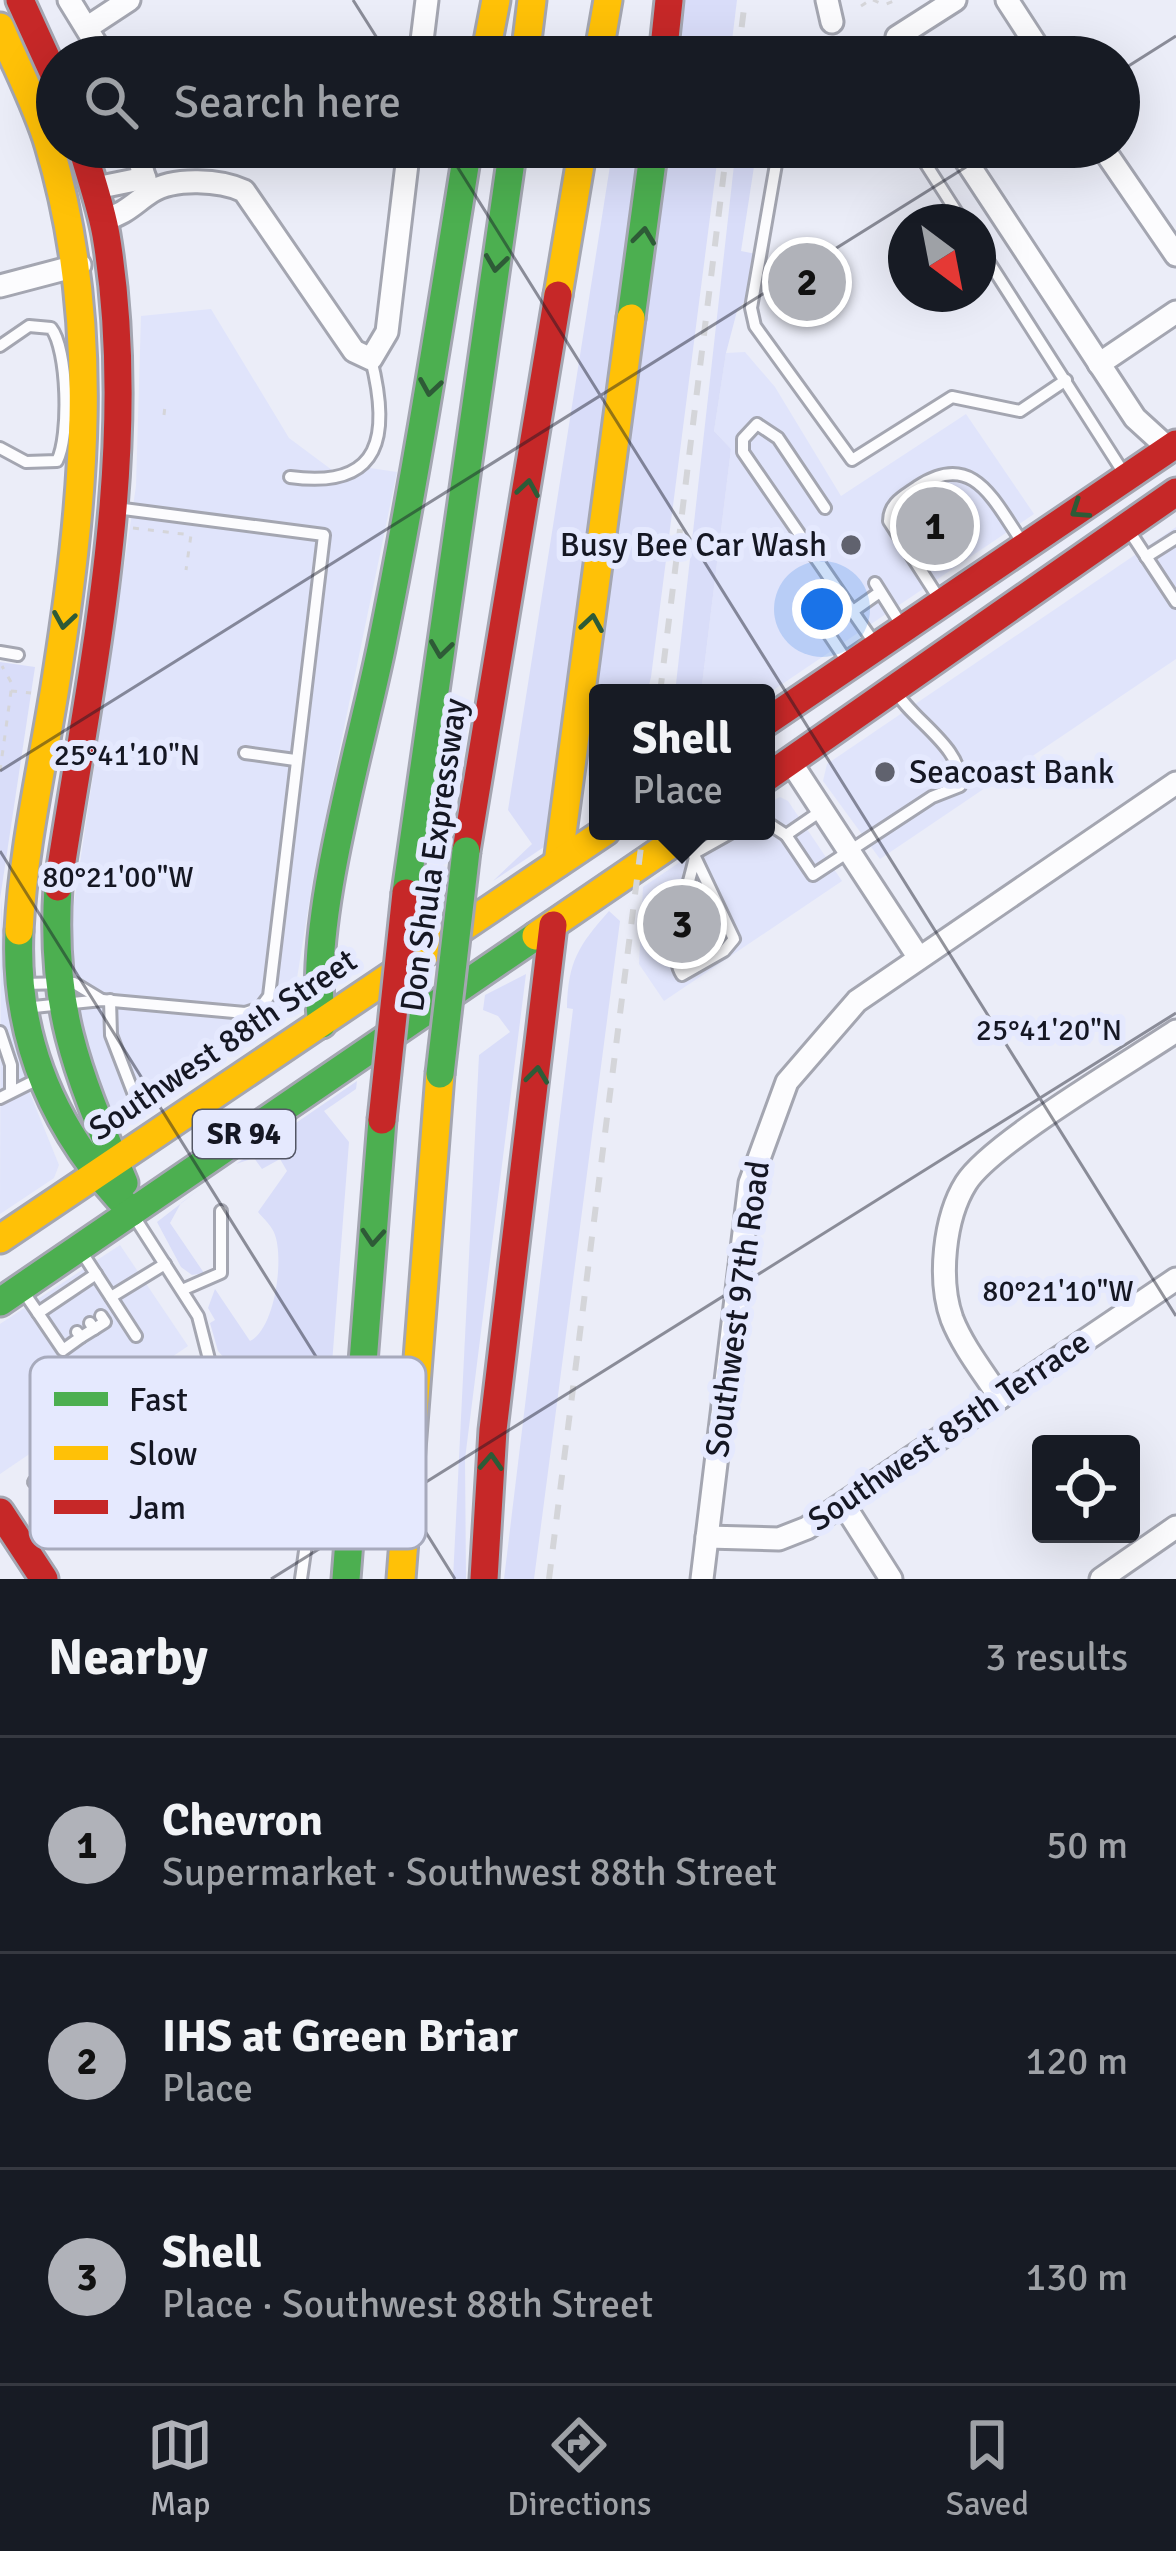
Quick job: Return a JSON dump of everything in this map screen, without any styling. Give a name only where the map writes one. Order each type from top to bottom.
[{"type":"main road","points":[[20,0],[36,36]]},
{"type":"main road","points":[[489,36],[496,0]]},
{"type":"main road","points":[[528,36],[532,0]]},
{"type":"main road","points":[[602,36],[608,0]]},
{"type":"main road","points":[[665,36],[669,0]]},
{"type":"main road","points":[[0,27],[36,112]]},
{"type":"main road","points":[[56,168],[80,265],[90,371],[82,504],[9,930],[42,1078],[71,1146],[93,1177],[132,1212]]},
{"type":"main road","points":[[89,168],[110,260],[121,389],[119,517],[54,928],[58,994],[84,1091],[118,1161],[132,1212]]},
{"type":"main road","points":[[374,1046],[339,1039],[322,1024],[316,986],[328,905],[412,496],[465,168]]},
{"type":"main road","name":"Don Shula Expressway","points":[[363,1357],[406,893],[510,168]]},
{"type":"main road","name":"Don Shula Expressway","points":[[419,1357],[440,1074],[466,851],[580,168]]},
{"type":"main road","points":[[484,1579],[493,1430],[558,863],[627,380],[652,168]]},
{"type":"main road","points":[[80,265],[110,260]]},
{"type":"main road","points":[[775,716],[1173,446]]},
{"type":"main road","points":[[775,772],[1176,492]]},
{"type":"main road","points":[[82,504],[119,517]]},
{"type":"main road","points":[[842,724],[856,685],[850,665]]},
{"type":"main road","points":[[572,754],[589,789]]},
{"type":"main road","name":"Southwest 88th Street","points":[[0,1239],[592,840]]},
{"type":"main road","name":"SR 94","points":[[10,1295],[553,925],[689,842]]},
{"type":"main road","points":[[9,930],[54,928]]},
{"type":"main road","points":[[0,1512],[44,1579]]},
{"type":"main road","name":"Don Shula Expressway","points":[[346,1579],[348,1549]]},
{"type":"main road","name":"Don Shula Expressway","points":[[401,1579],[403,1549]]},
{"type":"main road","points":[[422,1549],[423,1579]]},
{"type":"street","points":[[70,0],[93,36]]},
{"type":"street","points":[[88,27],[129,0]]},
{"type":"street","points":[[423,36],[427,0]]},
{"type":"street","points":[[900,36],[955,0]]},
{"type":"street","points":[[1007,0],[1030,36]]},
{"type":"street","points":[[103,220],[135,208],[147,185],[142,168]]},
{"type":"street","points":[[96,188],[203,182],[244,191],[354,351],[371,359],[387,332],[407,168]]},
{"type":"street","points":[[971,168],[1135,418],[1173,446]]},
{"type":"street","points":[[1116,168],[1176,255]]},
{"type":"street","points":[[0,286],[80,265]]},
{"type":"street","points":[[1099,364],[1176,312]]},
{"type":"street","points":[[790,761],[919,958]]},
{"type":"street","name":"Southwest 97th Road","points":[[702,1579],[750,1183],[772,1110],[796,1068],[857,1001],[1176,783]]},
{"type":"street","points":[[1000,1398],[963,1340],[948,1300],[947,1246],[965,1184],[998,1150],[1176,1031]]},
{"type":"street","name":"Southwest 85th Terrace","points":[[707,1538],[778,1539],[844,1504],[1176,1279]]},
{"type":"street","points":[[844,1504],[892,1579]]},
{"type":"street","points":[[1101,1579],[1176,1528]]},
{"type":"lane","points":[[775,168],[751,308],[763,339],[852,460],[952,397],[1020,411],[1066,380]]},
{"type":"lane","points":[[928,168],[951,204]]},
{"type":"lane","points":[[996,272],[1127,478]]},
{"type":"lane","points":[[0,346],[29,326],[46,325],[60,345],[64,388],[57,461],[26,462],[0,448]]},
{"type":"lane","points":[[290,477],[334,481],[371,456],[382,403],[371,359]]},
{"type":"lane","points":[[825,508],[778,438],[757,424],[743,439],[743,452],[877,647]]},
{"type":"lane","points":[[942,603],[891,528],[888,513],[896,501],[931,478],[960,473],[983,487],[1024,546]]},
{"type":"lane","points":[[22,996],[58,994],[245,1013],[266,1002],[324,535],[119,517]]},
{"type":"lane","points":[[1126,526],[1176,602]]},
{"type":"lane","points":[[1146,557],[1176,538]]},
{"type":"lane","points":[[1162,580],[1176,571]]},
{"type":"lane","points":[[853,610],[877,588],[904,628]]},
{"type":"lane","points":[[822,624],[850,665]]},
{"type":"lane","points":[[0,652],[18,655]]},
{"type":"lane","points":[[775,828],[786,835],[813,875],[932,797],[955,791],[962,779],[927,724],[908,713],[894,687]]},
{"type":"lane","points":[[245,753],[296,760]]},
{"type":"lane","points":[[786,835],[821,811]]},
{"type":"lane","points":[[689,842],[734,939],[724,952],[682,975],[676,963],[689,842]]},
{"type":"lane","points":[[22,996],[58,994],[74,983],[106,1000]]},
{"type":"lane","points":[[106,1000],[111,1035],[138,1105]]},
{"type":"lane","points":[[0,1032],[6,1095],[42,1078]]},
{"type":"lane","points":[[182,1290],[221,1273],[221,1210]]},
{"type":"lane","points":[[132,1212],[204,1326],[209,1357]]},
{"type":"lane","points":[[80,1249],[136,1336]]},
{"type":"lane","points":[[111,1298],[165,1264]]},
{"type":"lane","points":[[38,1313],[95,1274]]},
{"type":"lane","points":[[10,1295],[38,1313],[63,1350],[97,1323],[121,1312]]},
{"type":"lane","points":[[301,1579],[305,1549]]},
{"type":"path","points":[[860,6],[872,0],[884,5],[896,0]]},
{"type":"path","points":[[164,415],[165,406]]},
{"type":"path","points":[[119,517],[191,535],[186,570]]},
{"type":"path","points":[[0,771],[11,691],[1,665]]},
{"type":"path","points":[[11,691],[33,693]]},
{"type":"shaded area","points":[[678,0],[737,0],[733,36],[675,36]]},
{"type":"shaded area","points":[[610,168],[644,168],[553,841],[493,881],[532,844],[508,810]]},
{"type":"shaded area","points":[[660,168],[716,168],[651,677],[649,684],[596,684]]},
{"type":"shaded area","points":[[734,168],[754,168],[741,251],[756,254],[748,297],[737,311],[726,353],[714,431],[731,449],[702,684],[676,684]]},
{"type":"shaded area","points":[[211,309],[289,438],[336,473],[370,468],[397,472],[314,873],[293,1003],[234,1034],[231,1050],[118,1123],[110,1114],[78,1019],[71,965],[74,903],[136,486],[141,316]]},
{"type":"shaded area","points":[[745,352],[775,387],[841,496],[966,414],[1034,514],[775,689],[775,684],[702,684],[731,449],[714,431],[726,353]]},
{"type":"shaded area","points":[[1176,527],[1176,659],[880,859],[823,781],[827,764]]},
{"type":"shaded area","points":[[0,662],[35,667],[0,899]]},
{"type":"shaded area","points":[[775,800],[788,801],[842,881],[664,1001],[639,964],[643,887],[713,840],[775,840]]},
{"type":"shaded area","points":[[1,898],[10,1021],[27,1086],[59,1165],[54,1178],[0,1214]]},
{"type":"shaded area","points":[[609,911],[620,921],[534,1579],[504,1579],[573,1009],[567,1008],[570,978],[583,944]]},
{"type":"shaded area","points":[[526,974],[465,1459],[466,1579],[453,1579],[479,1055],[510,1032],[498,1016],[483,1010],[485,995]]},
{"type":"shaded area","points":[[357,1081],[356,1089],[324,1111],[349,1142],[333,1357],[223,1357],[218,1351],[210,1323],[215,1320],[208,1308],[215,1289],[250,1341],[266,1323],[275,1293],[278,1246],[274,1232],[258,1212],[287,1171],[280,1159],[262,1169],[254,1158],[236,1164]]},
{"type":"shaded area","points":[[181,1204],[170,1223],[204,1273],[192,1275],[181,1267],[157,1222]]},
{"type":"shaded area","points":[[120,1245],[188,1346],[172,1357],[30,1357],[30,1454],[0,1474],[0,1324]]},
{"type":"railway","points":[[741,36],[745,0]]},
{"type":"railway","points":[[661,684],[724,168]]},
{"type":"railway","points":[[549,1579],[642,840]]},
{"type":"traffic: fast","points":[[322,1024],[319,984],[329,889],[393,586],[465,168]]},
{"type":"traffic: fast","points":[[406,893],[510,168]]},
{"type":"traffic: fast","points":[[631,318],[651,168]]},
{"type":"traffic: fast","points":[[440,1074],[466,851]]},
{"type":"traffic: fast","points":[[58,887],[63,1006],[81,1074],[124,1183]]},
{"type":"traffic: fast","points":[[19,931],[24,1010],[45,1084],[82,1151],[132,1212]]},
{"type":"traffic: fast","points":[[0,1302],[536,936]]},
{"type":"traffic: fast","points":[[363,1357],[382,1120]]},
{"type":"traffic: fast","points":[[346,1579],[348,1549]]},
{"type":"traffic: slow","points":[[489,36],[496,0]]},
{"type":"traffic: slow","points":[[528,36],[532,0]]},
{"type":"traffic: slow","points":[[602,36],[608,0]]},
{"type":"traffic: slow","points":[[0,27],[36,111]]},
{"type":"traffic: slow","points":[[19,931],[80,483],[83,415],[77,280],[55,168]]},
{"type":"traffic: slow","points":[[558,295],[579,168]]},
{"type":"traffic: slow","points":[[558,863],[631,318]]},
{"type":"traffic: slow","points":[[0,1239],[593,840]]},
{"type":"traffic: slow","points":[[536,936],[677,840]]},
{"type":"traffic: slow","points":[[418,1357],[440,1074]]},
{"type":"traffic: slow","points":[[401,1579],[403,1549]]},
{"type":"traffic: jam","points":[[20,0],[36,36]]},
{"type":"traffic: jam","points":[[665,36],[669,0]]},
{"type":"traffic: jam","points":[[58,887],[97,644],[115,480],[116,317],[106,235],[88,168]]},
{"type":"traffic: jam","points":[[466,851],[558,295]]},
{"type":"traffic: jam","points":[[775,716],[1176,444]]},
{"type":"traffic: jam","points":[[775,772],[1176,492]]},
{"type":"traffic: jam","points":[[382,1120],[406,893]]},
{"type":"traffic: jam","points":[[484,1579],[493,1430],[553,925]]},
{"type":"traffic: jam","points":[[0,1512],[44,1579]]},
{"type":"place","name":"IHS at Green Briar","points":[[807,282]]},
{"type":"place","name":"Chevron","points":[[935,526]]},
{"type":"place","name":"Busy Bee Car Wash","points":[[851,545]]},
{"type":"place","name":"Seacoast Bank","points":[[885,772]]},
{"type":"place","name":"Shell","points":[[682,924]]}]
